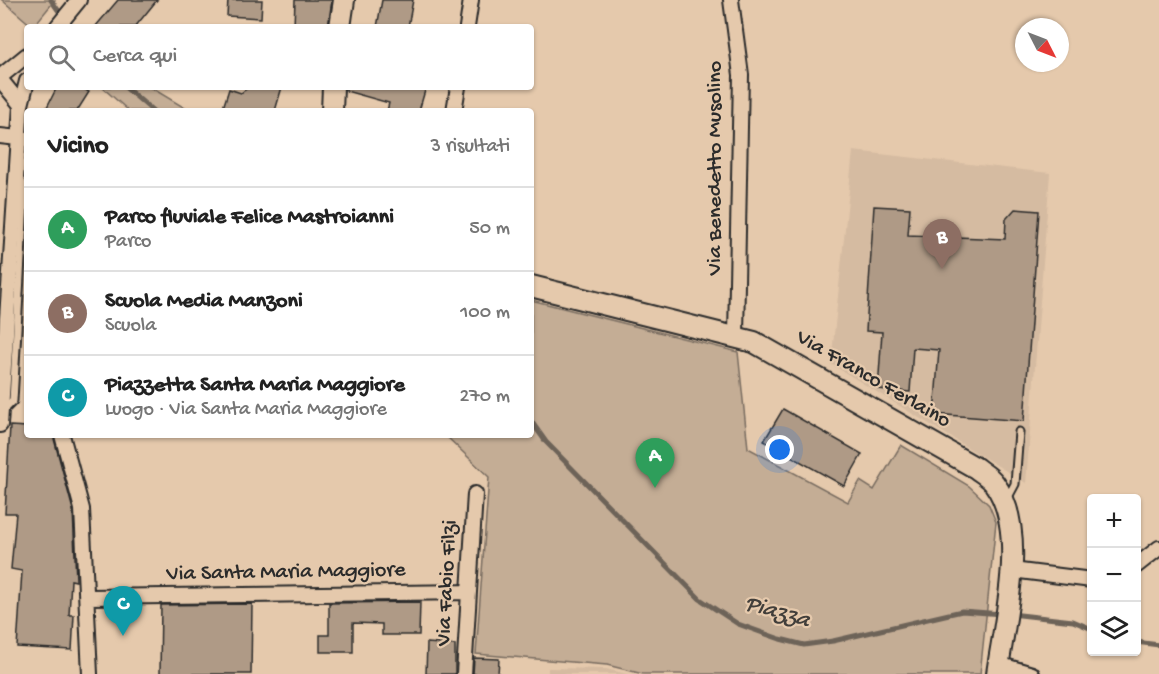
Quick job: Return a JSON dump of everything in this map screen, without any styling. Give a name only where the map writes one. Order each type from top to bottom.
[{"type":"main road","points":[[340,24],[344,0]]},
{"type":"main road","points":[[332,108],[333,90]]},
{"type":"main road","name":"Via Franco Ferlaino","points":[[534,287],[736,336],[780,354],[976,468],[994,482],[1005,503],[1012,549],[1012,570],[998,669]]},
{"type":"street","points":[[59,24],[79,0]]},
{"type":"street","points":[[467,24],[471,0]]},
{"type":"street","name":"Via Benedetto Musolino","points":[[731,0],[741,75],[736,336]]},
{"type":"street","points":[[21,105],[0,78],[24,58]]},
{"type":"street","points":[[0,419],[17,175],[23,138],[21,105],[25,90]]},
{"type":"street","points":[[454,108],[458,90]]},
{"type":"street","points":[[0,136],[23,138]]},
{"type":"street","points":[[63,438],[82,509],[90,674]]},
{"type":"street","name":"Via Fabio Filzi","points":[[464,674],[475,494]]},
{"type":"street","points":[[1141,563],[1159,548]]},
{"type":"street","points":[[1012,570],[1087,579]]},
{"type":"street","name":"Via Santa Maria Maggiore","points":[[88,597],[469,592]]},
{"type":"street","points":[[998,669],[1032,674]]},
{"type":"lane","points":[[1005,503],[1015,484],[1019,432]]},
{"type":"shaded area","points":[[2,0],[55,0],[35,24],[30,24]]},
{"type":"shaded area","points":[[105,90],[155,90],[185,108],[126,108]]},
{"type":"shaded area","points":[[853,151],[1050,173],[1026,483],[831,364]]},
{"type":"shaded area","points":[[534,301],[738,352],[748,448],[848,502],[860,481],[874,490],[901,445],[969,486],[989,505],[996,522],[980,674],[643,674],[607,665],[476,654],[489,477],[448,438],[534,438]]},
{"type":"shaded area","points":[[548,668],[606,669],[627,674],[548,674]]},
{"type":"building","points":[[118,0],[157,0],[137,24],[98,24]]},
{"type":"building","points":[[228,0],[262,0],[261,18],[227,16]]},
{"type":"building","points":[[295,0],[332,0],[328,24],[294,24]]},
{"type":"building","points":[[382,0],[413,0],[409,24],[378,24]]},
{"type":"building","points":[[56,90],[86,90],[89,92],[79,108],[46,108]]},
{"type":"building","points":[[229,90],[241,93],[245,90],[281,90],[276,108],[223,108]]},
{"type":"building","points":[[425,90],[420,108],[388,108],[389,103],[346,91]]},
{"type":"building","points":[[874,206],[910,208],[908,235],[1005,239],[1006,219],[1015,209],[1039,211],[1024,421],[934,414],[939,350],[913,348],[910,392],[878,389],[882,332],[866,331]]},
{"type":"building","points":[[783,409],[862,454],[844,486],[764,441]]},
{"type":"building","points":[[10,426],[24,427],[24,438],[54,438],[73,510],[76,581],[71,580],[69,615],[74,615],[72,650],[17,647],[22,571],[11,569],[16,513],[5,513]]},
{"type":"building","points":[[420,602],[419,635],[382,635],[382,624],[353,623],[353,652],[320,652],[320,635],[329,635],[329,603]]},
{"type":"building","points":[[252,604],[251,674],[160,674],[161,605]]},
{"type":"building","points":[[427,643],[455,645],[455,674],[426,674]]},
{"type":"building","points":[[474,658],[499,659],[498,674],[473,674]]},
{"type":"waterway","name":"Piazza","points":[[51,0],[68,24]]},
{"type":"waterway","name":"Piazza","points":[[128,90],[150,108]]},
{"type":"waterway","name":"Piazza","points":[[534,425],[546,442],[700,599],[738,624],[804,645],[833,641],[962,611],[1002,614]]},
{"type":"waterway","name":"Piazza","points":[[1011,614],[1073,621],[1087,627]]},
{"type":"waterway","name":"Piazza","points":[[1141,643],[1159,645]]},
{"type":"place","name":"Scuola Media Manzoni","points":[[942,269]]},
{"type":"place","name":"Parco fluviale Felice Mastroianni","points":[[655,488]]},
{"type":"place","name":"Piazzetta Santa Maria Maggiore","points":[[123,636]]}]
